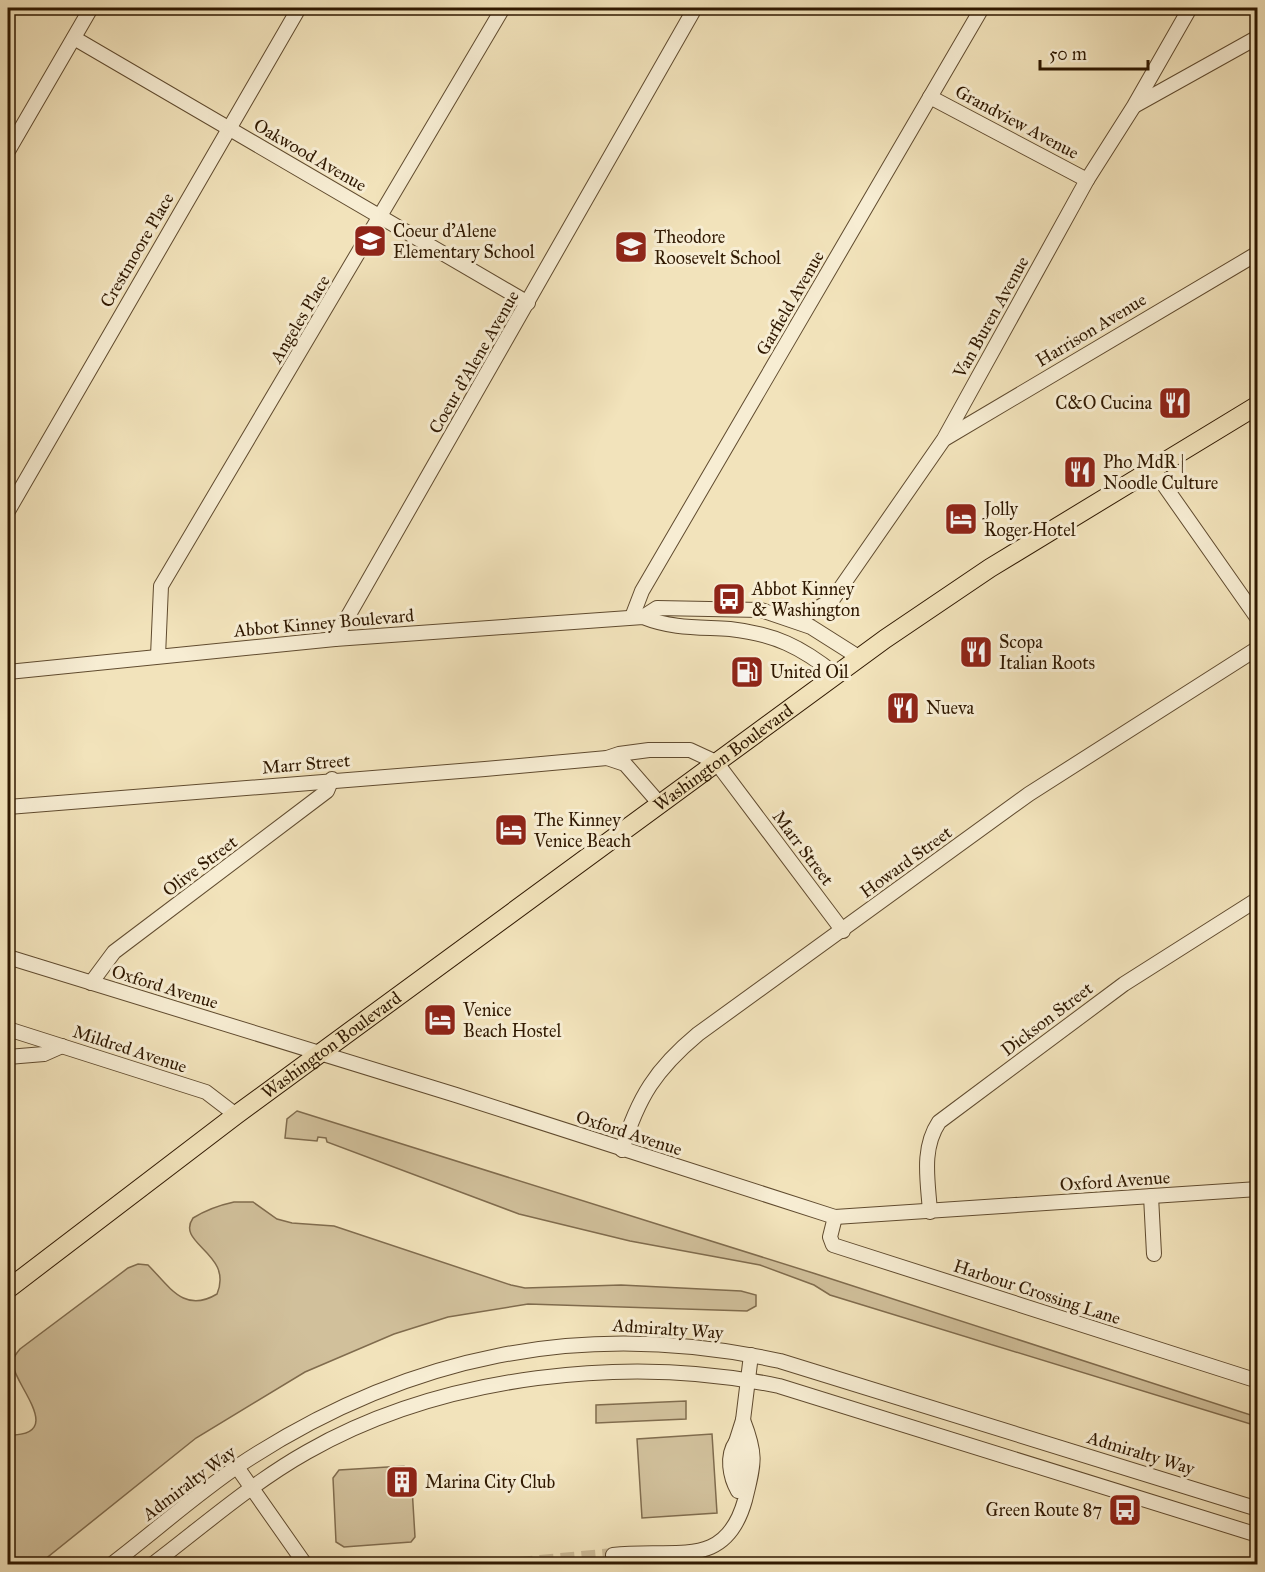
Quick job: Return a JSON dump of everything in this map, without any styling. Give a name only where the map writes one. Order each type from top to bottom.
[{"type":"main road","name":"Washington Boulevard","points":[[8,1289],[236,1115],[835,674],[990,568],[1257,405]]},
{"type":"street","points":[[8,151],[91,8]]},
{"type":"street","name":"Crestmoore Place","points":[[8,511],[299,8]]},
{"type":"street","name":"Angeles Place","points":[[158,656],[161,586],[381,218],[503,8]]},
{"type":"street","name":"Coeur d'Alene Avenue","points":[[336,639],[695,8]]},
{"type":"street","name":"Garfield Avenue","points":[[638,617],[642,591],[981,8]]},
{"type":"street","name":"Van Buren Avenue","points":[[796,621],[833,599],[944,439],[1087,180],[1134,106],[1190,8]]},
{"type":"street","points":[[1134,106],[1257,37]]},
{"type":"street","name":"Oakwood Avenue","points":[[74,38],[528,303]]},
{"type":"street","name":"Grandview Avenue","points":[[930,97],[1087,180]]},
{"type":"street","name":"Harrison Avenue","points":[[944,439],[1257,253]]},
{"type":"street","points":[[1152,468],[1257,619]]},
{"type":"street","name":"Abbot Kinney Boulevard","points":[[8,672],[336,639],[638,617],[657,608],[761,610],[796,621],[860,658]]},
{"type":"street","name":"Abbot Kinney Boulevard","points":[[638,617],[665,626],[731,630],[784,641],[804,650],[835,674]]},
{"type":"street","name":"Howard Street","points":[[622,1149],[638,1103],[651,1081],[676,1052],[1029,794],[1257,648]]},
{"type":"street","name":"Marr Street","points":[[8,807],[607,758],[635,751],[678,748],[690,750],[716,762],[843,931]]},
{"type":"street","points":[[607,758],[625,764],[659,803]]},
{"type":"street","name":"Olive Street","points":[[91,983],[114,952],[327,792],[332,779]]},
{"type":"street","name":"Dickson Street","points":[[930,1212],[927,1154],[930,1135],[939,1122],[1124,984],[1257,899]]},
{"type":"street","name":"Oxford Avenue","points":[[8,957],[321,1053],[835,1217],[1257,1189]]},
{"type":"street","name":"Mildred Avenue","points":[[8,1029],[206,1092],[236,1115]]},
{"type":"street","points":[[8,1057],[44,1054],[62,1046]]},
{"type":"street","points":[[1151,1196],[1154,1254]]},
{"type":"street","name":"Harbour Crossing Lane","points":[[835,1217],[830,1237],[834,1245],[1257,1381]]},
{"type":"street","name":"Admiralty Way","points":[[112,1564],[237,1467],[315,1420],[376,1392],[431,1371],[483,1358],[544,1347],[621,1343],[699,1347],[751,1355],[853,1382],[1257,1509]]},
{"type":"street","points":[[741,1516],[738,1491],[742,1475],[741,1450],[736,1442],[743,1420],[751,1355]]},
{"type":"street","points":[[153,1564],[253,1488],[307,1452],[367,1423],[418,1405],[488,1387],[553,1376],[645,1370],[748,1380],[836,1402],[1257,1535]]},
{"type":"street","points":[[613,1555],[632,1552],[693,1556],[716,1550],[730,1538],[741,1516],[754,1465],[754,1449],[743,1420]]},
{"type":"street","points":[[237,1467],[305,1564]]},
{"type":"shaded area","points":[[297,1111],[813,1273],[1257,1417],[1257,1426],[830,1295],[814,1285],[760,1265],[630,1241],[519,1214],[327,1142],[326,1138],[318,1137],[317,1141],[285,1138],[287,1119]]},
{"type":"shaded area","points":[[234,1202],[253,1202],[277,1219],[292,1223],[334,1226],[525,1288],[621,1285],[741,1291],[756,1295],[756,1306],[747,1311],[528,1304],[448,1317],[394,1334],[305,1372],[196,1438],[39,1564],[8,1564],[8,1435],[25,1433],[34,1428],[36,1420],[29,1398],[13,1366],[15,1355],[128,1268],[138,1264],[148,1265],[170,1289],[186,1299],[195,1301],[217,1294],[220,1280],[218,1268],[197,1243],[190,1227],[193,1218],[198,1215]]},
{"type":"shaded area","points":[[686,1401],[686,1419],[596,1423],[596,1405]]},
{"type":"shaded area","points":[[712,1434],[717,1513],[642,1518],[637,1439]]},
{"type":"shaded area","points":[[404,1466],[411,1471],[415,1537],[411,1542],[344,1547],[336,1542],[333,1478],[339,1470]]},
{"type":"tunnel","points":[[519,1564],[613,1555]]},
{"type":"place","name":"Coeur d'Alene Elementary School","points":[[370,241]]},
{"type":"place","name":"Theodore Roosevelt School","points":[[631,247]]},
{"type":"place","name":"C&O Cucina","points":[[1175,403]]},
{"type":"place","name":"Pho MdR | Noodle Culture","points":[[1080,472]]},
{"type":"place","name":"Jolly Roger Hotel","points":[[961,519]]},
{"type":"place","name":"Abbot Kinney & Washington","points":[[729,599]]},
{"type":"place","name":"Scopa Italian Roots","points":[[976,652]]},
{"type":"place","name":"United Oil","points":[[747,672]]},
{"type":"place","name":"Nueva","points":[[903,708]]},
{"type":"place","name":"The Kinney Venice Beach","points":[[511,830]]},
{"type":"place","name":"Venice Beach Hostel","points":[[440,1020]]},
{"type":"place","name":"Marina City Club","points":[[402,1482]]},
{"type":"place","name":"Green Route 87","points":[[1125,1510]]}]
